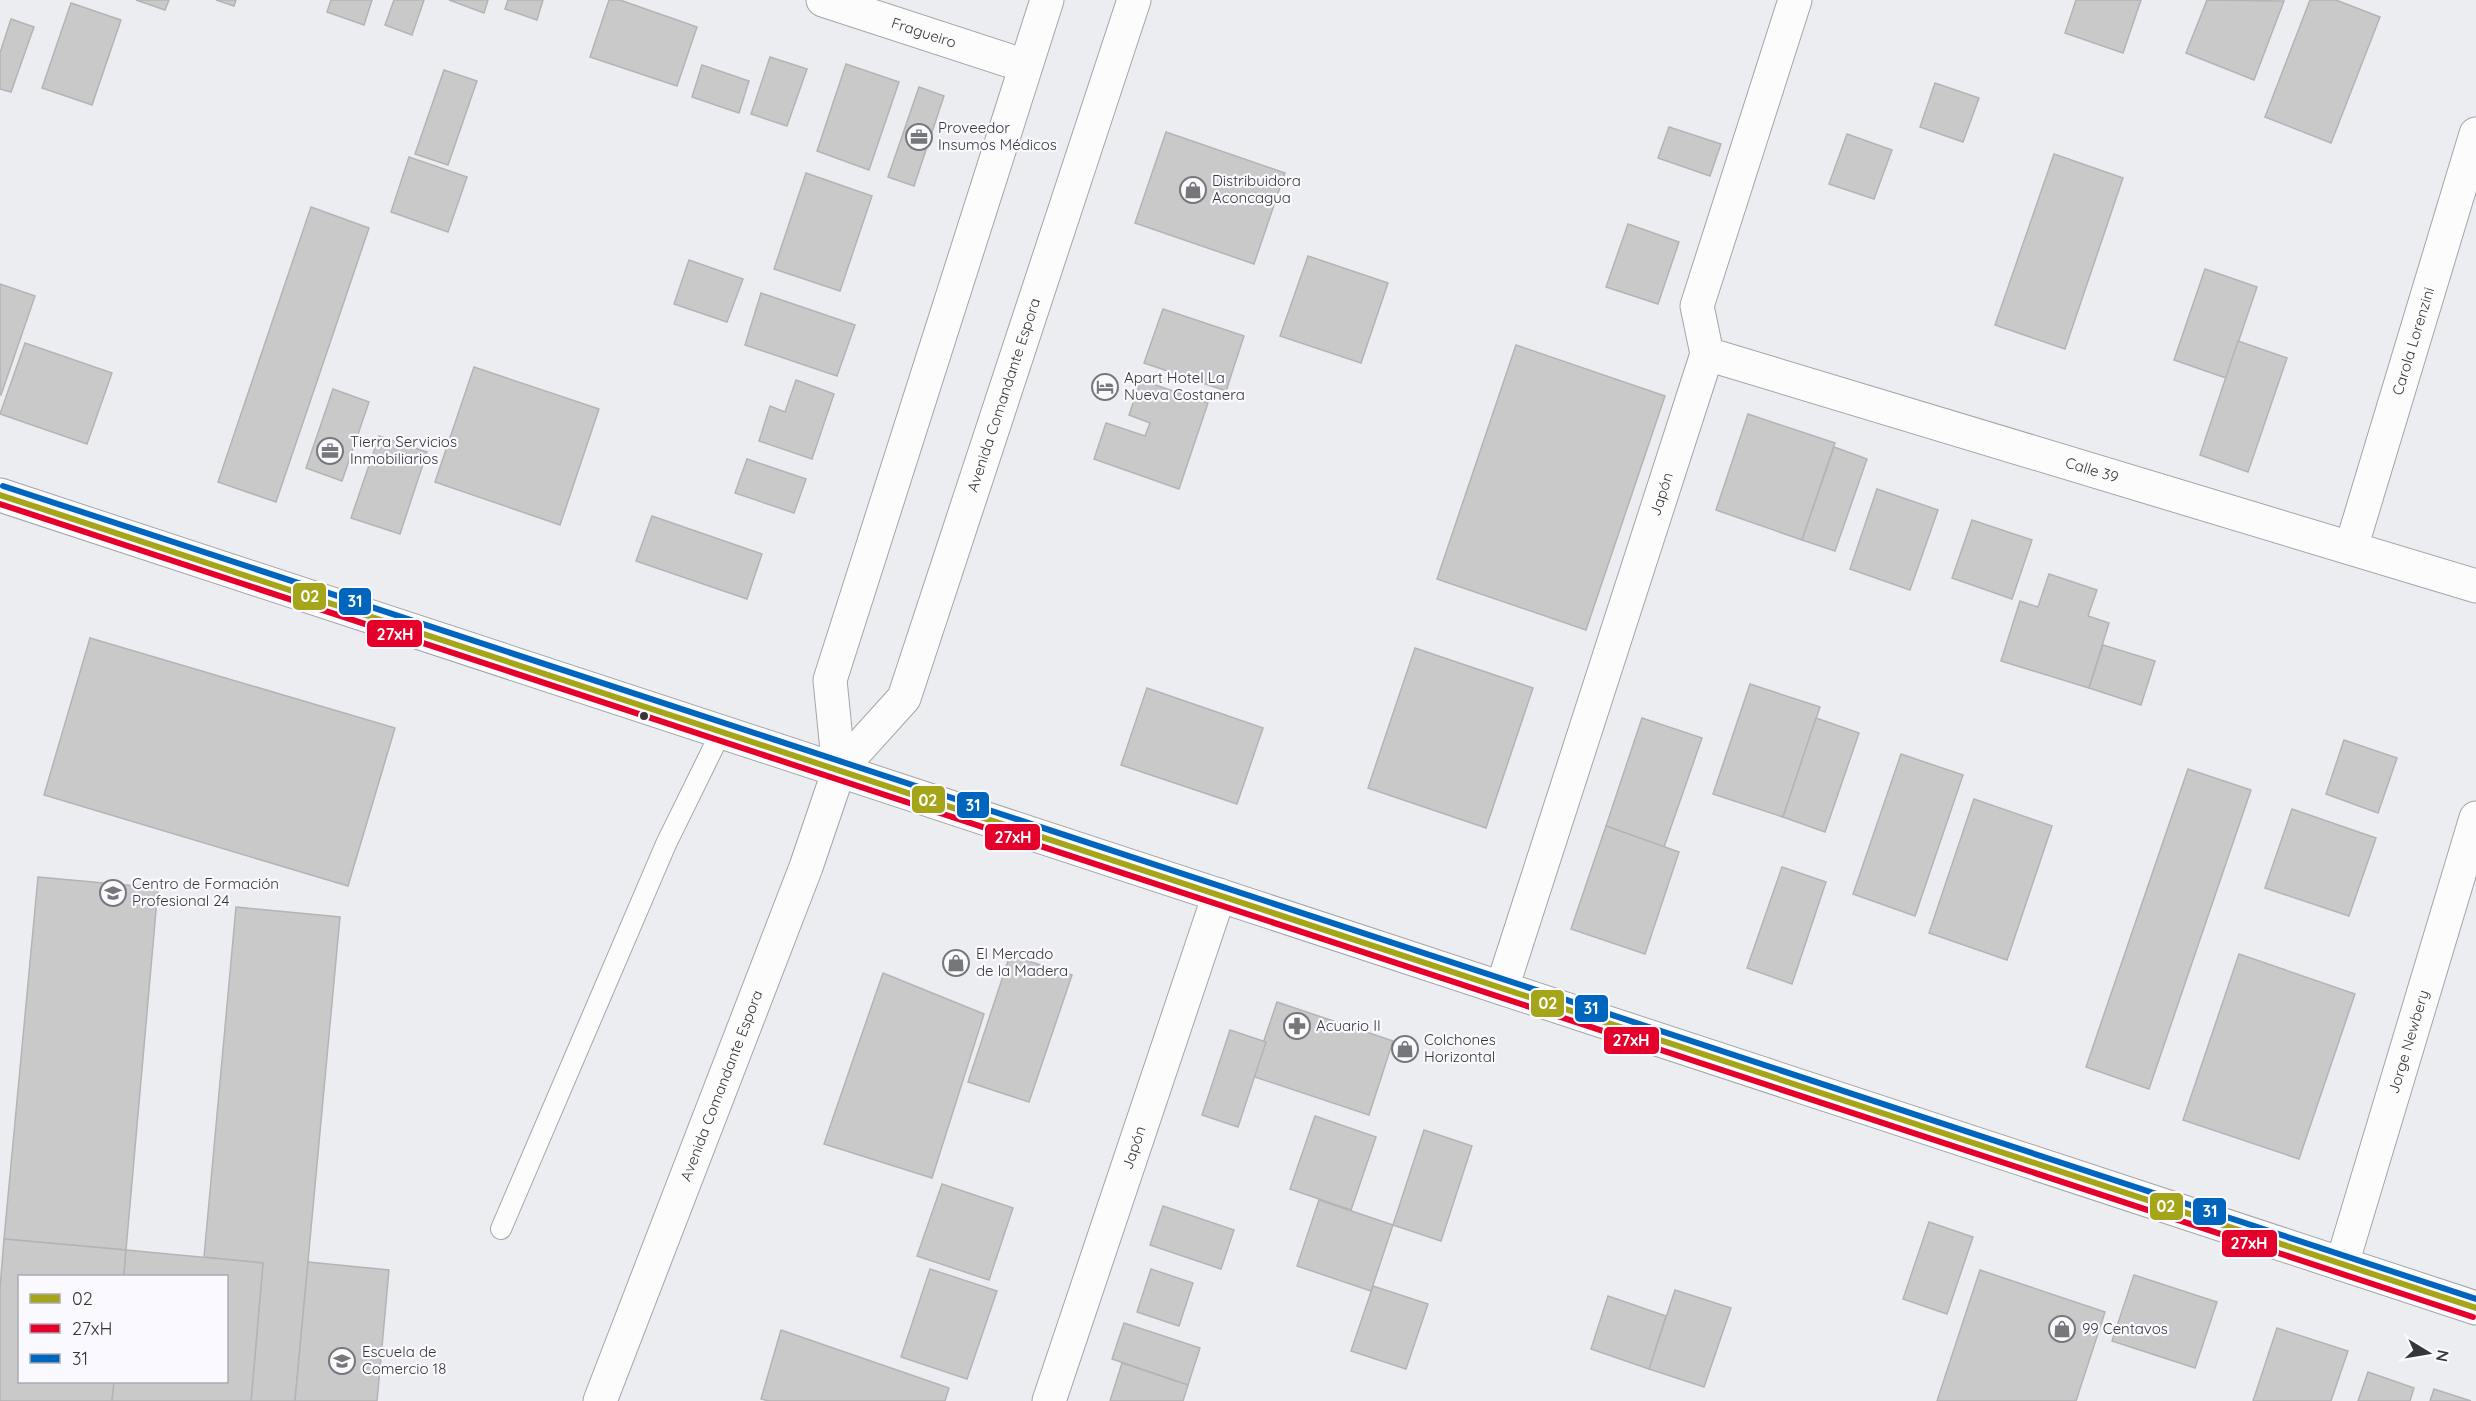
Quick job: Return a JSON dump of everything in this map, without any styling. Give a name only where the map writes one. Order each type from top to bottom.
[{"type":"main road","name":"Fragueiro","points":[[822,0],[1025,66]]},
{"type":"main road","name":"Avenida Comandante Espora","points":[[839,770],[830,680],[1047,0]]},
{"type":"main road","name":"Avenida Comandante Espora","points":[[600,1401],[806,867],[839,770],[904,698],[1134,0]]},
{"type":"main road","name":"Japón","points":[[1502,988],[1707,354],[1697,306],[1795,0]]},
{"type":"main road","name":"Carola Lorenzini","points":[[2351,548],[2476,134]]},
{"type":"main road","name":"Calle 39","points":[[1707,354],[2476,586]]},
{"type":"main road","points":[[0,495],[2476,1308]]},
{"type":"main road","name":"Jorge Newbery","points":[[2342,1264],[2476,818]]},
{"type":"main road","name":"Japón","points":[[1049,1401],[1219,895]]},
{"type":"lane","points":[[501,1229],[666,844],[721,732]]},
{"type":"building","points":[[136,0],[169,0],[165,10]]},
{"type":"building","points":[[216,0],[236,0],[234,6]]},
{"type":"building","points":[[331,0],[372,0],[364,25],[327,12]]},
{"type":"building","points":[[394,0],[424,0],[412,35],[385,25]]},
{"type":"building","points":[[449,0],[488,0],[484,13]]},
{"type":"building","points":[[508,0],[543,0],[537,20],[505,9]]},
{"type":"building","points":[[609,0],[620,0],[697,27],[677,86],[590,57]]},
{"type":"building","points":[[2076,0],[2141,0],[2123,53],[2065,33]]},
{"type":"building","points":[[2207,0],[2284,1],[2254,80],[2186,53]]},
{"type":"building","points":[[2310,0],[2336,0],[2380,17],[2331,143],[2265,117]]},
{"type":"building","points":[[71,3],[121,20],[92,105],[42,88]]},
{"type":"building","points":[[11,19],[34,27],[11,92],[0,89],[0,53]]},
{"type":"building","points":[[770,57],[807,69],[787,126],[751,114]]},
{"type":"building","points":[[846,64],[899,82],[869,170],[817,151]]},
{"type":"building","points":[[702,65],[749,81],[739,113],[692,97]]},
{"type":"building","points":[[444,70],[477,81],[448,165],[415,154]]},
{"type":"building","points":[[1935,83],[1979,98],[1963,142],[1920,127]]},
{"type":"building","points":[[919,87],[944,96],[914,186],[888,177]]},
{"type":"building","points":[[1669,127],[1721,144],[1710,176],[1658,158]]},
{"type":"building","points":[[1166,132],[1285,173],[1254,264],[1135,223]]},
{"type":"building","points":[[1847,134],[1892,150],[1874,199],[1829,184]]},
{"type":"building","points":[[2054,154],[2123,178],[2065,349],[1995,325]]},
{"type":"building","points":[[409,157],[467,177],[448,232],[391,212]]},
{"type":"building","points":[[806,173],[872,196],[840,291],[774,269]]},
{"type":"building","points":[[311,207],[369,228],[276,502],[218,482]]},
{"type":"building","points":[[1628,224],[1679,242],[1658,304],[1606,287]]},
{"type":"building","points":[[1308,256],[1388,283],[1361,363],[1280,336]]},
{"type":"building","points":[[689,260],[743,279],[727,322],[674,304]]},
{"type":"building","points":[[2205,269],[2257,287],[2226,378],[2174,360]]},
{"type":"building","points":[[0,284],[35,296],[1,395],[0,394]]},
{"type":"building","points":[[761,293],[855,325],[837,376],[745,345]]},
{"type":"building","points":[[1163,309],[1244,336],[1226,391],[1144,363]]},
{"type":"building","points":[[2238,341],[2287,358],[2248,472],[2200,455]]},
{"type":"building","points":[[25,343],[112,373],[87,444],[0,414]]},
{"type":"building","points":[[1516,345],[1665,396],[1586,630],[1437,579]]},
{"type":"building","points":[[474,367],[599,409],[560,525],[435,482]]},
{"type":"building","points":[[796,380],[834,394],[812,459],[759,441],[770,406],[785,412]]},
{"type":"building","points":[[1141,380],[1208,403],[1179,489],[1094,459],[1106,423],[1145,436],[1150,423],[1129,415]]},
{"type":"building","points":[[333,389],[369,402],[342,481],[306,468]]},
{"type":"building","points":[[1748,414],[1835,443],[1802,540],[1716,510]]},
{"type":"building","points":[[379,436],[427,452],[400,534],[351,518]]},
{"type":"building","points":[[1834,447],[1867,459],[1835,551],[1802,540]]},
{"type":"building","points":[[747,459],[806,479],[794,513],[735,493]]},
{"type":"building","points":[[1877,489],[1938,510],[1910,590],[1850,569]]},
{"type":"building","points":[[652,516],[762,554],[747,599],[636,561]]},
{"type":"building","points":[[1972,520],[2032,540],[2012,599],[1952,578]]},
{"type":"building","points":[[2049,574],[2097,590],[2088,616],[2109,623],[2089,688],[2001,661],[2020,601],[2038,607]]},
{"type":"building","points":[[90,638],[395,728],[348,886],[44,795]]},
{"type":"building","points":[[2103,645],[2155,661],[2141,705],[2089,688]]},
{"type":"building","points":[[1415,648],[1533,688],[1486,828],[1368,788]]},
{"type":"building","points":[[1750,684],[1820,707],[1783,817],[1713,794]]},
{"type":"building","points":[[1147,688],[1263,728],[1237,804],[1121,765]]},
{"type":"building","points":[[1642,718],[1702,738],[1664,847],[1606,826]]},
{"type":"building","points":[[1816,718],[1859,733],[1825,832],[1783,817]]},
{"type":"building","points":[[2344,740],[2397,758],[2378,813],[2326,794]]},
{"type":"building","points":[[1901,754],[1963,775],[1915,916],[1853,894]]},
{"type":"building","points":[[2188,769],[2251,790],[2149,1089],[2086,1067]]},
{"type":"building","points":[[1974,799],[2052,826],[2007,960],[1929,933]]},
{"type":"building","points":[[2292,809],[2376,838],[2349,916],[2265,888]]},
{"type":"building","points":[[1606,826],[1679,852],[1645,954],[1571,929]]},
{"type":"building","points":[[1782,867],[1826,882],[1792,984],[1747,968]]},
{"type":"building","points":[[38,877],[158,888],[126,1250],[4,1239]]},
{"type":"building","points":[[236,907],[340,917],[295,1401],[251,1401],[263,1263],[204,1257]]},
{"type":"building","points":[[2239,954],[2355,994],[2299,1159],[2183,1120]]},
{"type":"building","points":[[1010,955],[1072,975],[1029,1102],[968,1082]]},
{"type":"building","points":[[883,973],[984,1014],[932,1178],[824,1144]]},
{"type":"building","points":[[1277,1002],[1393,1041],[1369,1115],[1252,1076]]},
{"type":"building","points":[[1230,1030],[1266,1042],[1238,1127],[1202,1115]]},
{"type":"building","points":[[1315,1116],[1376,1137],[1351,1210],[1290,1189]]},
{"type":"building","points":[[1424,1130],[1472,1146],[1441,1241],[1393,1225]]},
{"type":"building","points":[[942,1184],[1013,1208],[989,1280],[917,1256]]},
{"type":"building","points":[[1319,1200],[1393,1225],[1371,1291],[1297,1266]]},
{"type":"building","points":[[1163,1206],[1234,1230],[1221,1269],[1150,1245]]},
{"type":"building","points":[[1929,1222],[1973,1237],[1947,1314],[1903,1299]]},
{"type":"building","points":[[4,1239],[126,1250],[124,1275],[18,1275],[18,1383],[114,1383],[112,1401],[0,1401],[0,1288]]},
{"type":"building","points":[[126,1250],[263,1263],[251,1401],[112,1401],[114,1383],[228,1383],[228,1275],[124,1275]]},
{"type":"building","points":[[308,1262],[389,1270],[377,1401],[295,1401]]},
{"type":"building","points":[[930,1269],[997,1291],[967,1379],[901,1357]]},
{"type":"building","points":[[1151,1269],[1193,1283],[1179,1326],[1137,1312]]},
{"type":"building","points":[[1980,1270],[2105,1312],[2076,1401],[1937,1401]]},
{"type":"building","points":[[2134,1275],[2217,1302],[2195,1368],[2112,1341]]},
{"type":"building","points":[[1373,1286],[1428,1304],[1406,1369],[1351,1351]]},
{"type":"building","points":[[1675,1290],[1731,1308],[1704,1387],[1649,1369]]},
{"type":"building","points":[[1608,1296],[1666,1316],[1649,1369],[1591,1349]]},
{"type":"building","points":[[1124,1323],[1200,1348],[1188,1385],[1112,1359]]},
{"type":"building","points":[[2277,1328],[2348,1351],[2331,1401],[2253,1401]]},
{"type":"building","points":[[781,1330],[949,1388],[945,1401],[769,1401],[761,1399]]},
{"type":"building","points":[[1122,1363],[1188,1385],[1183,1401],[1110,1401]]},
{"type":"building","points":[[2368,1372],[2414,1388],[2410,1401],[2358,1401]]},
{"type":"building","points":[[2434,1389],[2471,1401],[2430,1401]]},
{"type":"transit line","name":"31","points":[[3,486],[2476,1299]]},
{"type":"transit line","name":"02","points":[[0,495],[2476,1308]]},
{"type":"transit line","name":"27xH","points":[[0,504],[2473,1317]]},
{"type":"place","name":"Proveedor Insumos Médicos","points":[[919,137]]},
{"type":"place","name":"Distribuidora Aconcagua","points":[[1193,190]]},
{"type":"place","name":"Apart Hotel La Nueva Costanera","points":[[1105,387]]},
{"type":"place","name":"Tierra Servicios Inmobiliarios","points":[[330,451]]},
{"type":"place","name":"Centro de Formación Profesional 24","points":[[113,893]]},
{"type":"place","name":"El Mercado de la Madera","points":[[956,963]]},
{"type":"place","name":"Acuario II","points":[[1297,1026]]},
{"type":"place","name":"Colchones Horizontal","points":[[1405,1049]]},
{"type":"place","name":"99 Centavos","points":[[2062,1329]]},
{"type":"place","name":"Escuela de Comercio 18","points":[[342,1361]]}]
